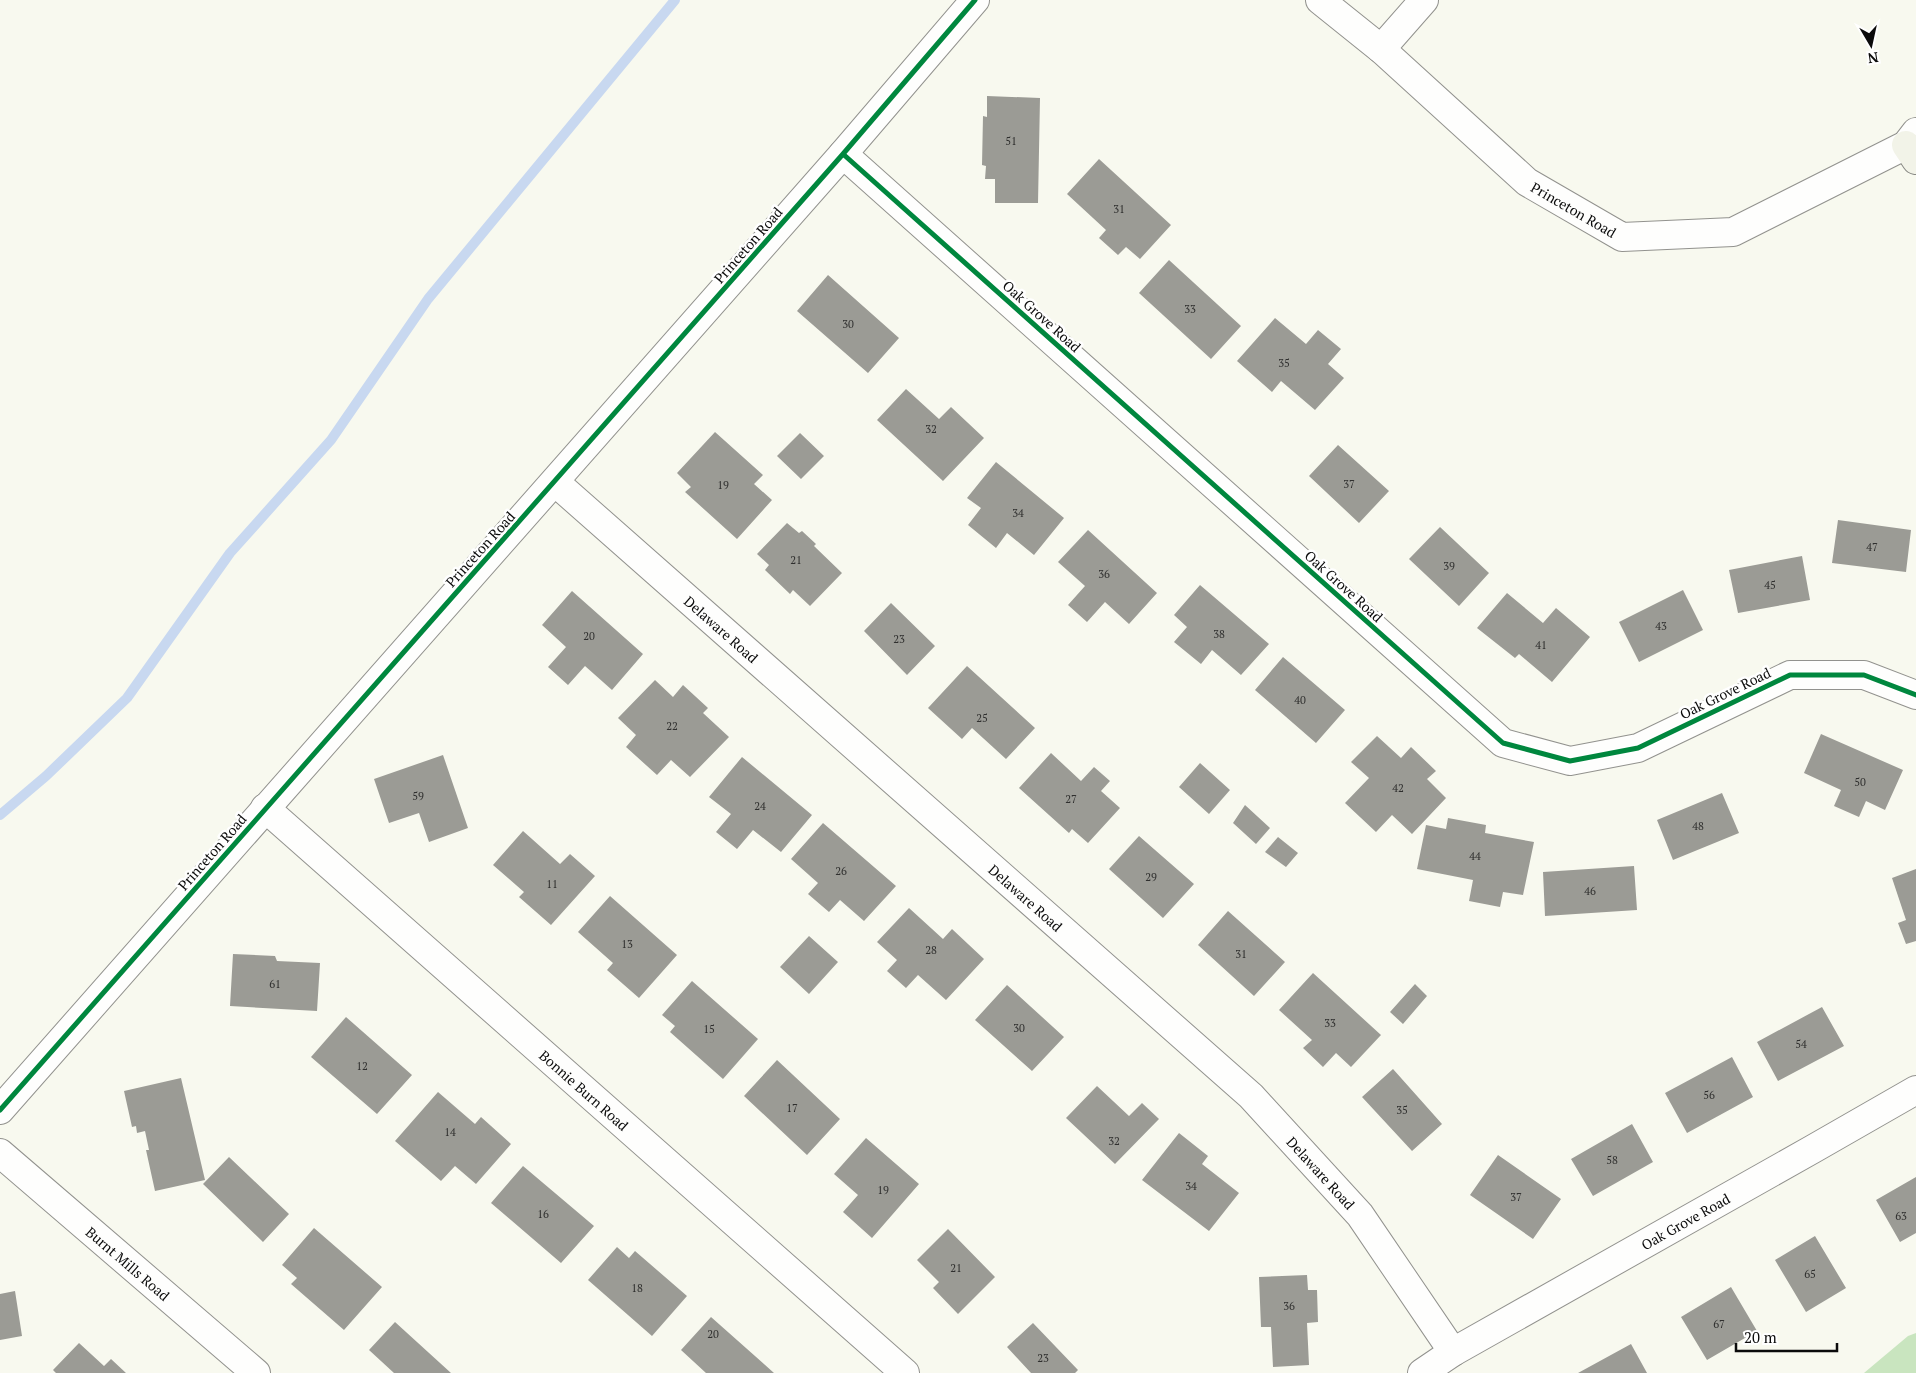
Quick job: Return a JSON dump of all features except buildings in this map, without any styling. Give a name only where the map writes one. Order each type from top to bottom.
[{"type":"street","name":"Princeton Road","points":[[0,1110],[555,482],[843,154],[975,0]]},
{"type":"street","name":"Princeton Road","points":[[1320,0],[1381,49],[1527,182],[1622,237],[1733,232],[1913,146]]},
{"type":"street","points":[[1381,49],[1424,0]]},
{"type":"street","name":"Oak Grove Road","points":[[843,154],[1503,744],[1570,761],[1638,748],[1790,675],[1864,676],[1916,695]]},
{"type":"street","name":"Delaware Road","points":[[555,482],[1251,1096],[1360,1215],[1453,1352]]},
{"type":"street","name":"Bonnie Burn Road","points":[[265,808],[905,1373]]},
{"type":"street","name":"Oak Grove Road","points":[[1453,1352],[1916,1090]]},
{"type":"street","name":"Burnt Mills Road","points":[[0,1154],[256,1373]]},
{"type":"street","points":[[1422,1373],[1453,1352]]},
{"type":"green space","points":[[1916,1333],[1916,1373],[1864,1373],[1908,1336]]},
{"type":"waterway","points":[[0,815],[46,776],[127,698],[230,553],[331,440],[428,299],[675,0]]},
{"type":"cycle path","points":[[0,1110],[843,154],[975,0]]},
{"type":"cycle path","points":[[843,154],[1503,743],[1570,761],[1638,748],[1790,675],[1864,675],[1916,695]]}]
